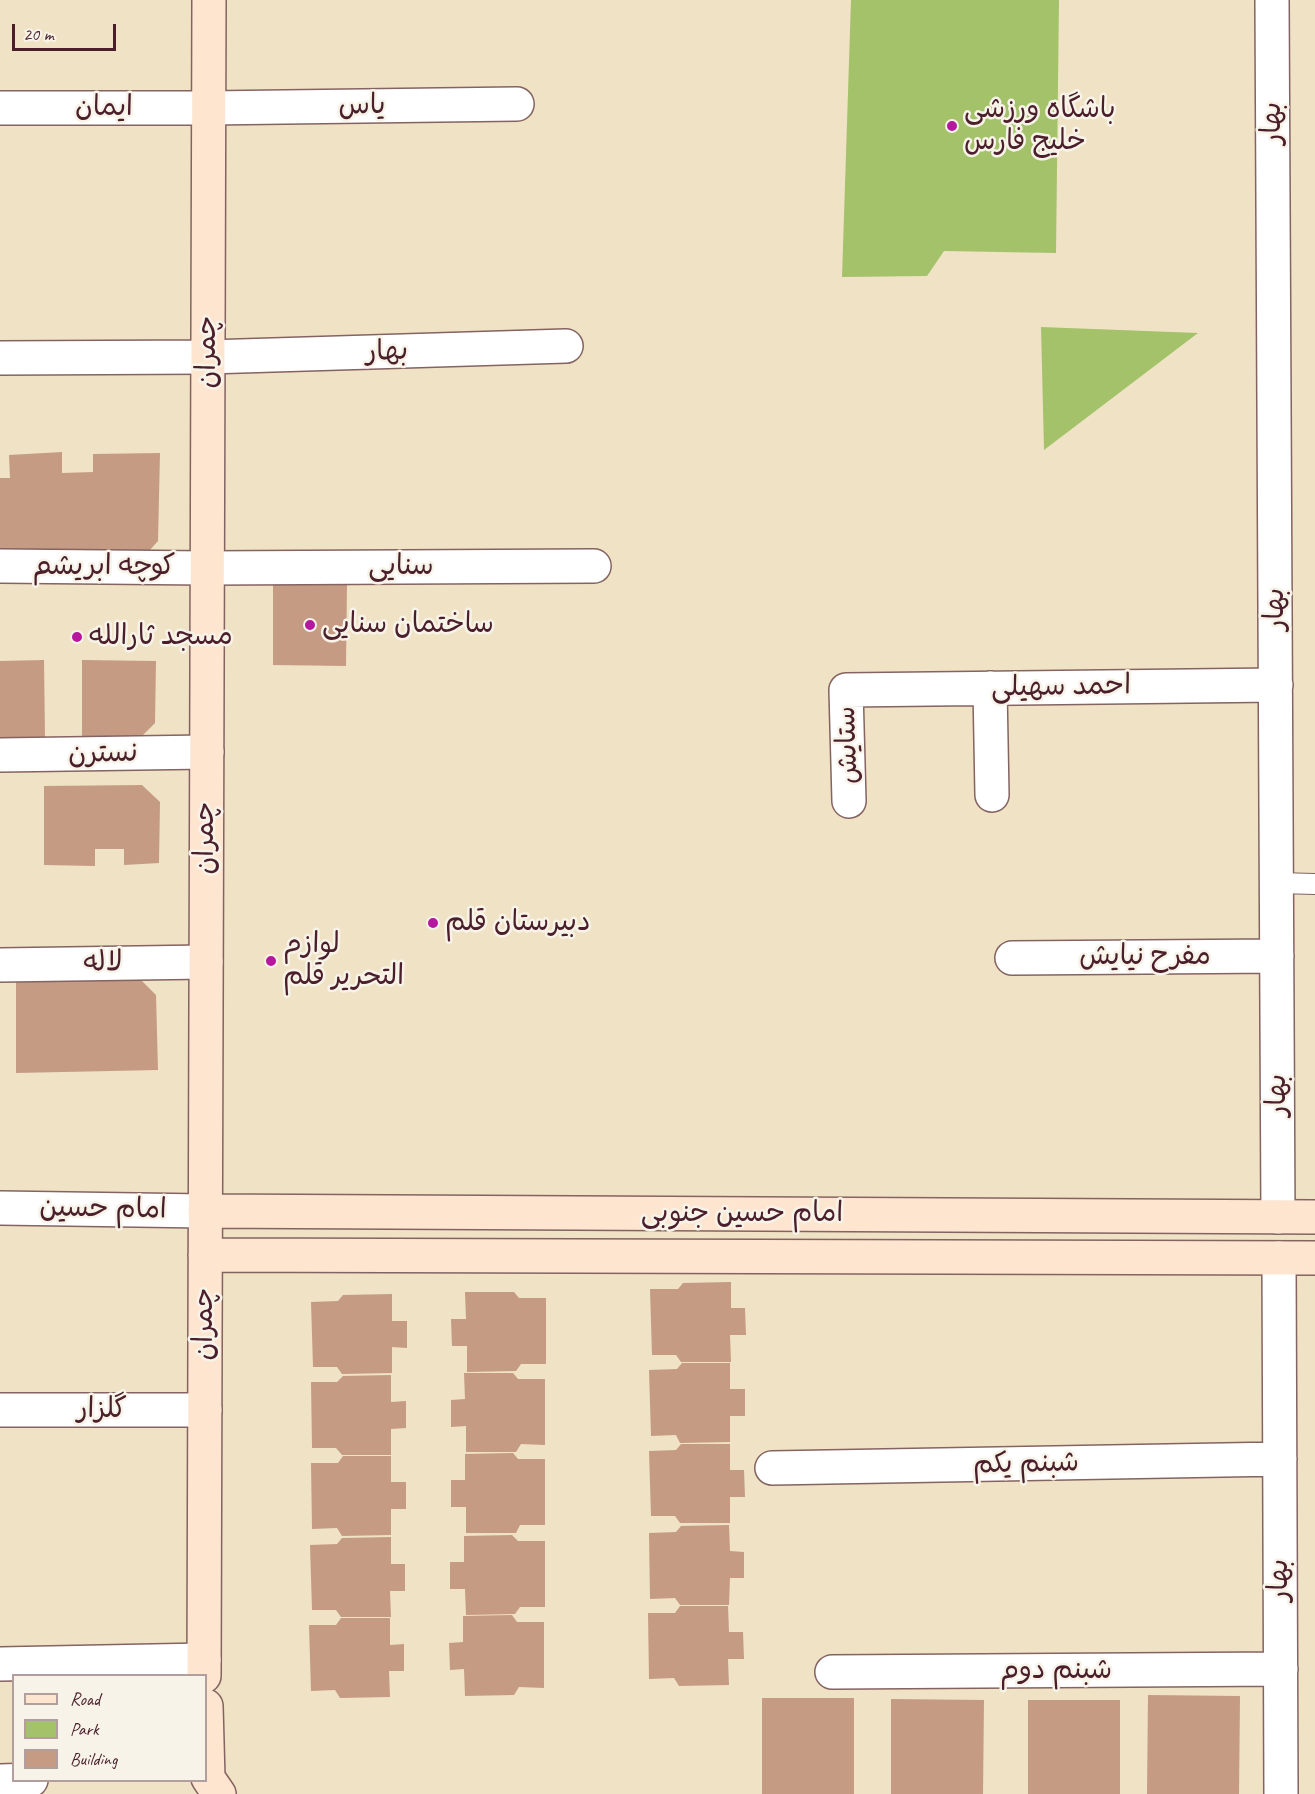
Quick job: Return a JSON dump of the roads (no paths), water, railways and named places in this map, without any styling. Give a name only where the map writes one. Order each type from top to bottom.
[{"type":"street","name":"چمران","points":[[204,1668],[208,0]]},
{"type":"street","name":"بهار","points":[[1272,0],[1278,1217]]},
{"type":"street","name":"یاس","points":[[208,108],[517,104]]},
{"type":"street","name":"ایمان","points":[[0,108],[208,108]]},
{"type":"street","name":"بهار","points":[[0,358],[208,357],[566,346]]},
{"type":"street","name":"سنایی","points":[[207,568],[594,566]]},
{"type":"street","name":"کوچه ابریشم","points":[[0,567],[207,568]]},
{"type":"street","name":"احمد سهیلی","points":[[846,690],[1276,685]]},
{"type":"street","points":[[990,688],[992,795]]},
{"type":"street","name":"ستایش","points":[[846,690],[849,801]]},
{"type":"street","name":"نسترن","points":[[0,755],[207,752]]},
{"type":"street","name":"مفرح نیایش","points":[[1012,958],[1277,956]]},
{"type":"street","name":"لاله","points":[[0,965],[206,962]]},
{"type":"street","name":"امام حسین","points":[[0,1208],[205,1211]]},
{"type":"street","name":"امام حسین جنوبی","points":[[205,1211],[1278,1217]]},
{"type":"street","points":[[1315,1217],[1278,1217],[1279,1258],[1315,1258]]},
{"type":"street","name":"امام حسین جنوبی","points":[[205,1256],[1279,1258]]},
{"type":"street","name":"بهار","points":[[1279,1258],[1281,1794]]},
{"type":"street","name":"گلزار","points":[[0,1410],[205,1410]]},
{"type":"street","name":"شبنم یکم","points":[[772,1468],[1280,1459]]},
{"type":"street","points":[[0,1664],[204,1668]]},
{"type":"street","name":"شبنم دوم","points":[[832,1672],[1281,1669]]},
{"type":"lane","points":[[1277,883],[1315,884]]},
{"type":"place","name":"باشگاه ورزشی خلیج فارس","points":[[952,126]]},
{"type":"place","name":"ساختمان سنایی","points":[[310,625]]},
{"type":"place","name":"مسجد ثارالله","points":[[77,637]]},
{"type":"place","name":"دبیرستان قلم","points":[[433,923]]},
{"type":"place","name":"لوازم التحریر قلم","points":[[271,961]]}]
